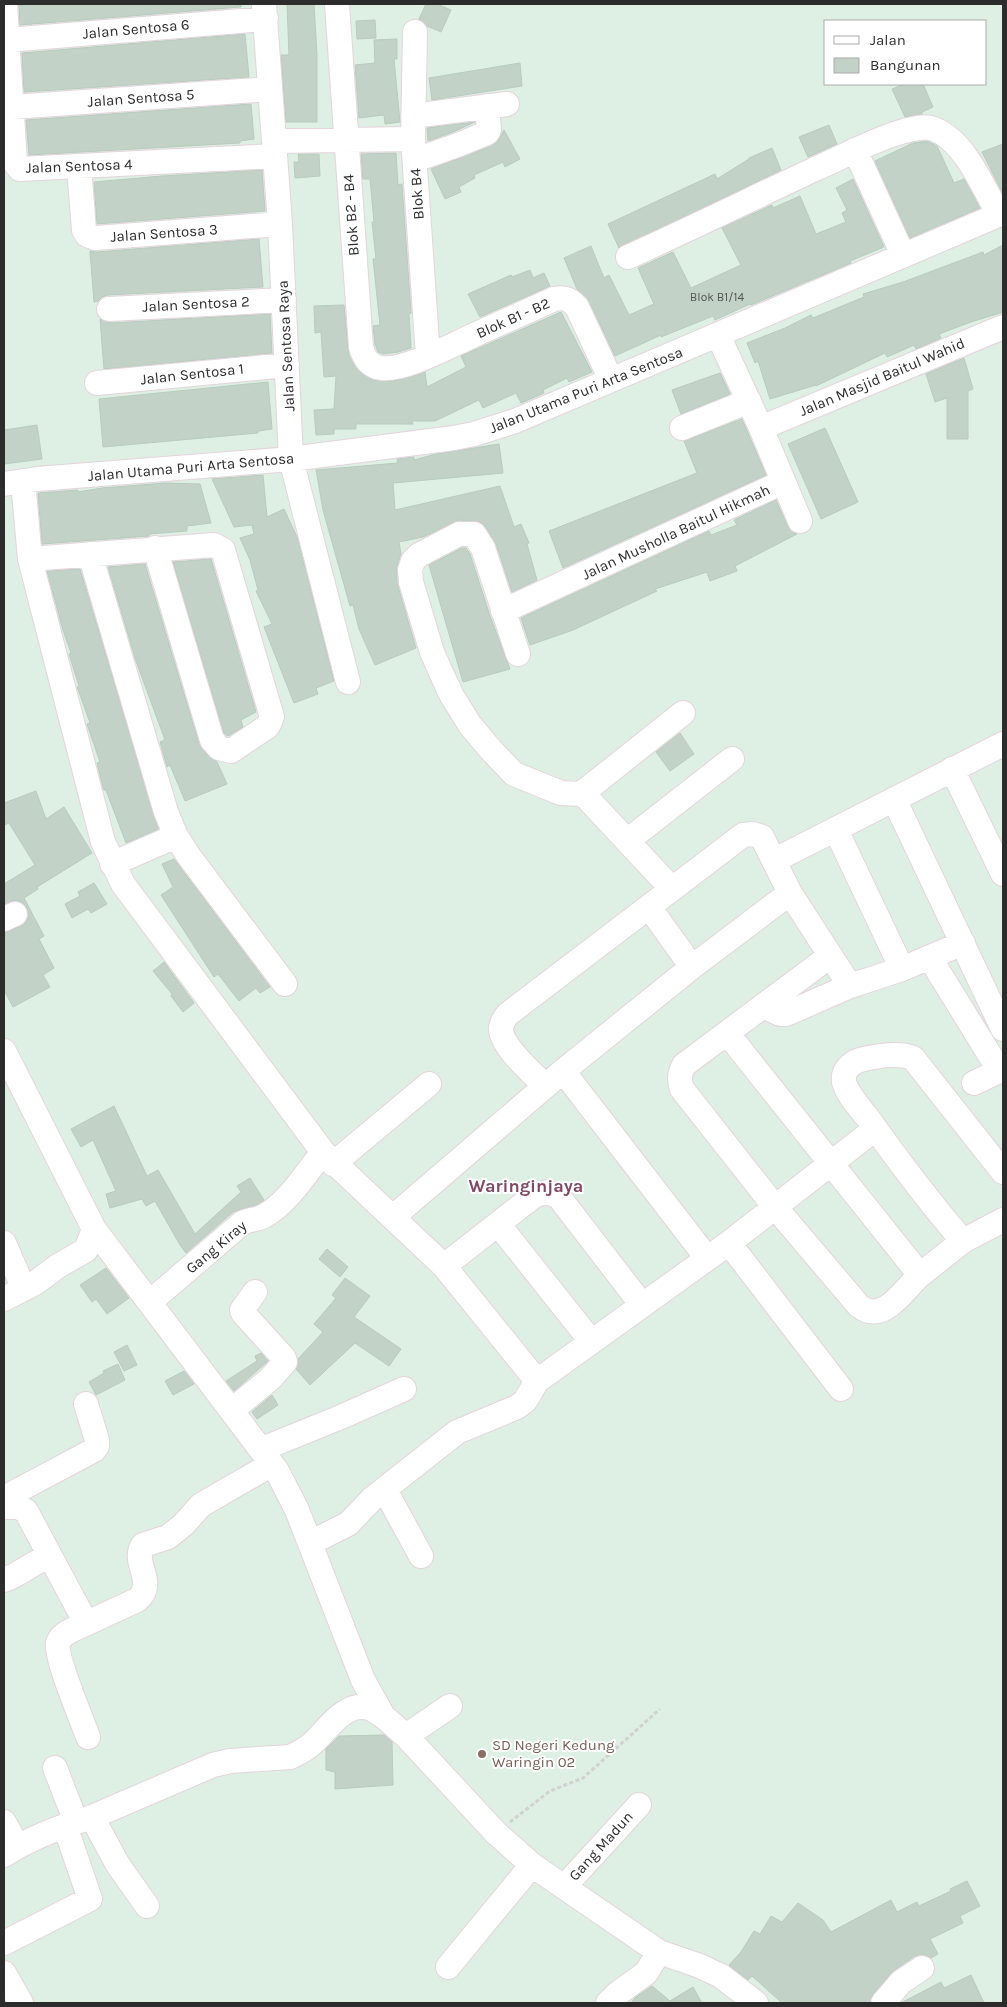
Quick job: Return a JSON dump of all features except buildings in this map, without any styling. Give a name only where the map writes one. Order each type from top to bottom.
[{"type":"street","name":"Jalan Sentosa 4","points":[[5,4],[17,167],[24,170],[79,167],[345,140],[414,138]]},
{"type":"street","name":"Blok B2 - B4","points":[[337,4],[345,140],[361,347],[363,354],[371,364],[382,368],[399,366],[428,356]]},
{"type":"street","name":"Jalan Sentosa 6","points":[[7,40],[265,11]]},
{"type":"street","name":"Jalan Sentosa Raya","points":[[265,11],[280,224],[291,459],[348,682]]},
{"type":"street","name":"Blok B4","points":[[415,32],[414,138],[428,356]]},
{"type":"street","name":"Jalan Sentosa 5","points":[[12,107],[270,89]]},
{"type":"street","points":[[497,105],[487,133],[458,145],[414,138],[497,105]]},
{"type":"street","points":[[628,257],[855,150],[904,131],[931,128],[946,135],[970,164],[1001,214]]},
{"type":"street","points":[[855,150],[903,255]]},
{"type":"street","name":"Jalan Sentosa 3","points":[[79,167],[84,230],[87,235],[96,238],[280,224]]},
{"type":"street","name":"Jalan Utama Puri Arta Sentosa","points":[[14,483],[291,459],[474,434],[515,421],[1001,214]]},
{"type":"street","name":"Blok B1 - B2","points":[[428,356],[554,299],[563,297],[571,300],[577,307],[611,380]]},
{"type":"street","name":"Jalan Sentosa 2","points":[[109,309],[284,300]]},
{"type":"street","name":"Jalan Masjid Baitul Wahid","points":[[761,428],[1003,327]]},
{"type":"street","name":"Jalan Musholla Baitul Hikmah","points":[[503,611],[783,482],[761,428],[718,335]]},
{"type":"street","name":"Jalan Sentosa 1","points":[[97,384],[287,365]]},
{"type":"street","points":[[682,428],[749,401]]},
{"type":"street","points":[[783,482],[800,521]]},
{"type":"street","points":[[14,483],[30,559],[103,842],[123,884],[328,1158],[444,1266],[537,1381]]},
{"type":"street","points":[[518,654],[483,548],[474,534],[459,534],[419,555],[413,561],[410,570],[411,582],[432,652],[452,696],[470,725],[514,774],[561,793],[581,794],[683,712]]},
{"type":"street","points":[[30,559],[155,548],[214,544],[219,546],[226,555],[272,717],[268,726],[232,751],[219,748],[212,740],[155,548]]},
{"type":"street","points":[[90,554],[166,812],[176,836],[188,855],[285,984]]},
{"type":"street","points":[[775,860],[1003,744]]},
{"type":"street","points":[[627,841],[732,759]]},
{"type":"street","points":[[952,769],[1003,874]]},
{"type":"street","points":[[581,794],[672,890]]},
{"type":"street","points":[[894,799],[1003,1028]]},
{"type":"street","points":[[836,830],[902,969]]},
{"type":"street","points":[[545,1086],[505,1044],[501,1029],[502,1021],[508,1014],[650,908],[743,835],[753,834],[762,837],[790,893],[850,986]]},
{"type":"street","points":[[112,864],[176,836]]},
{"type":"street","points":[[392,1217],[563,1071],[692,967],[790,893]]},
{"type":"street","points":[[650,908],[692,967]]},
{"type":"street","points":[[763,1006],[780,1014],[786,1014],[850,986],[902,969],[963,943]]},
{"type":"street","points":[[830,956],[684,1065],[680,1072],[679,1081],[682,1090],[775,1207],[864,1310],[876,1312],[885,1309],[920,1275],[963,1241],[1003,1220]]},
{"type":"street","points":[[930,958],[1001,1070],[974,1083]]},
{"type":"street","points":[[727,1033],[920,1275]]},
{"type":"street","points":[[4,1051],[94,1229],[267,1456],[288,1490],[363,1680],[383,1716]]},
{"type":"street","points":[[963,1241],[848,1092],[844,1083],[844,1074],[849,1065],[857,1060],[904,1054],[913,1058],[995,1147],[1003,1172]]},
{"type":"street","points":[[563,1071],[706,1258]]},
{"type":"street","points":[[4,1077],[57,1184],[64,1192],[78,1198]]},
{"type":"street","name":"Gang Kiray","points":[[150,1302],[242,1223],[271,1212],[328,1158],[429,1084]]},
{"type":"street","points":[[310,1542],[340,1529],[356,1517],[372,1498],[385,1490],[457,1432],[517,1407],[525,1401],[537,1381],[729,1242],[875,1129]]},
{"type":"street","points":[[444,1266],[535,1196],[548,1192],[554,1193],[642,1305]]},
{"type":"street","points":[[498,1224],[591,1341]]},
{"type":"street","points":[[4,1243],[14,1294],[86,1250],[94,1229]]},
{"type":"street","points":[[729,1242],[841,1389]]},
{"type":"street","points":[[232,1410],[270,1379],[285,1362],[284,1358],[243,1313],[242,1310],[255,1292]]},
{"type":"street","points":[[88,1737],[61,1661],[58,1646],[63,1635],[142,1596],[146,1588],[140,1556],[141,1548],[168,1537],[183,1525],[201,1505],[267,1456],[341,1417],[404,1388]]},
{"type":"street","points":[[4,1498],[94,1450],[97,1440],[86,1404]]},
{"type":"street","points":[[385,1490],[421,1556]]},
{"type":"street","points":[[4,1507],[18,1507],[26,1511],[86,1623]]},
{"type":"street","points":[[4,1580],[20,1574],[38,1561],[50,1556]]},
{"type":"street","points":[[406,1736],[450,1706]]},
{"type":"street","points":[[4,1822],[10,1851],[213,1765],[230,1761],[290,1757],[314,1742],[342,1714],[354,1708],[369,1708],[383,1716],[406,1736],[496,1833],[532,1865],[659,1952],[700,1966],[722,1976],[756,2003]]},
{"type":"street","points":[[4,1943],[90,1899],[78,1822],[55,1768]]},
{"type":"street","name":"Gang Madun","points":[[564,1887],[639,1805]]},
{"type":"street","points":[[78,1822],[118,1866],[147,1906]]},
{"type":"street","points":[[448,1967],[532,1865]]},
{"type":"street","points":[[608,2003],[628,1984],[646,1973],[659,1952]]},
{"type":"street","points":[[883,2003],[901,1982],[922,1968]]},
{"type":"street","points":[[4,1973],[21,2003]]},
{"type":"path","points":[[496,1833],[550,1791],[583,1778],[660,1709]]},
{"type":"place","name":"SD Negeri Kedung Waringin 02","points":[[482,1754]]},
{"type":"district","name":"Waringinjaya","points":[[526,1186]]}]
